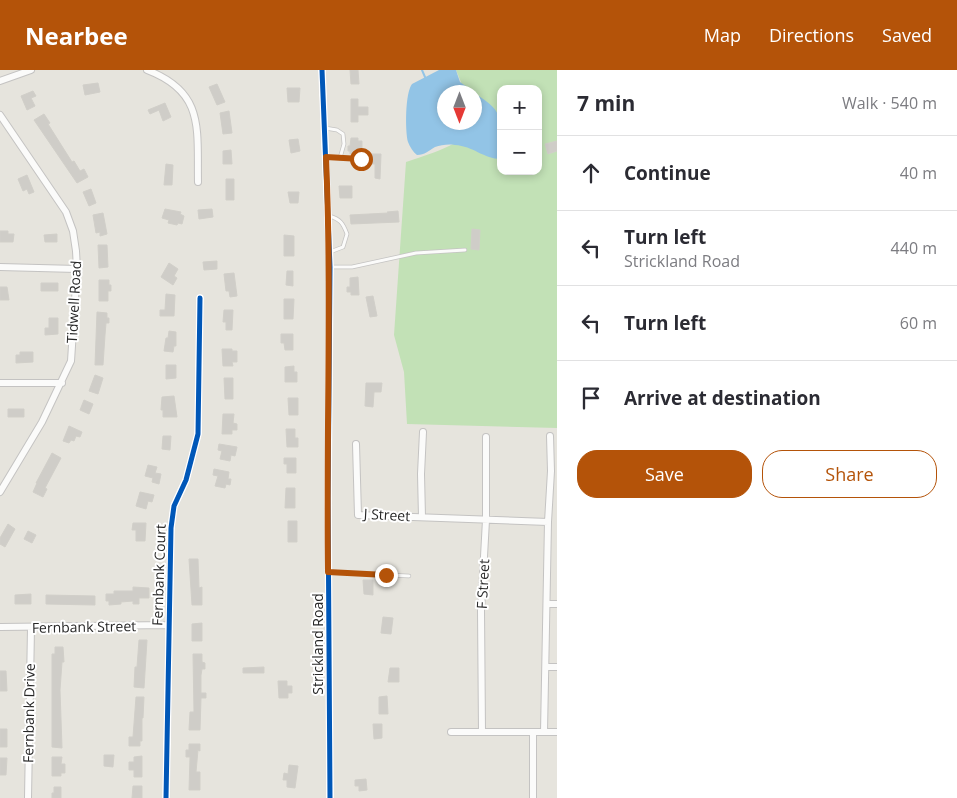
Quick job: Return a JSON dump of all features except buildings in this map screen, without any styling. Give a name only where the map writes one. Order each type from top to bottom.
[{"type":"street","points":[[0,81],[31,70]]},
{"type":"street","points":[[147,70],[173,83],[189,100],[196,121],[198,182]]},
{"type":"street","name":"Strickland Road","points":[[322,70],[330,267],[328,572],[330,798]]},
{"type":"street","name":"Tidwell Road","points":[[0,115],[66,212],[73,231],[77,269],[71,362],[42,422],[0,492]]},
{"type":"street","points":[[0,267],[77,269]]},
{"type":"street","name":"Fernbank Court","points":[[166,798],[171,528],[174,506],[186,480],[198,434],[200,298]]},
{"type":"street","points":[[0,383],[62,383]]},
{"type":"street","points":[[422,517],[421,474],[423,432]]},
{"type":"street","points":[[544,732],[548,604],[548,522],[554,470],[550,436]]},
{"type":"street","name":"F Street","points":[[482,732],[481,611],[486,520],[486,437]]},
{"type":"street","name":"J Street","points":[[356,444],[358,515],[548,522]]},
{"type":"street","points":[[548,604],[557,604]]},
{"type":"street","name":"Fernbank Street","points":[[0,628],[168,625]]},
{"type":"street","name":"Fernbank Drive","points":[[28,798],[31,628]]},
{"type":"street","points":[[546,668],[557,667]]},
{"type":"street","points":[[450,732],[557,732]]},
{"type":"street","points":[[533,732],[533,798]]},
{"type":"lane","points":[[325,128],[338,130],[343,134],[344,144],[340,158]]},
{"type":"lane","points":[[326,157],[361,159]]},
{"type":"lane","points":[[329,216],[342,223],[347,234],[343,247],[329,252]]},
{"type":"lane","points":[[330,267],[352,267],[416,253],[465,250]]},
{"type":"lane","points":[[328,572],[409,576]]},
{"type":"green space","points":[[456,70],[557,70],[557,428],[407,424],[404,372],[394,335],[406,162],[444,148],[462,138],[469,131],[482,130],[482,85],[462,85]]},
{"type":"water","points":[[439,70],[456,70],[460,82],[464,85],[437,85],[437,130],[482,130],[482,98],[497,113],[497,158],[455,145],[437,146],[424,154],[417,155],[408,142],[406,130],[408,95],[412,84]]},
{"type":"waterway","points":[[422,70],[425,77]]},
{"type":"cycle path","points":[[322,70],[330,267],[328,498],[330,798]]},
{"type":"cycle path","points":[[166,798],[171,528],[174,506],[186,480],[198,434],[200,298]]},
{"type":"route","points":[[361,159],[326,157],[329,216],[330,340],[328,572],[386,575]]}]
